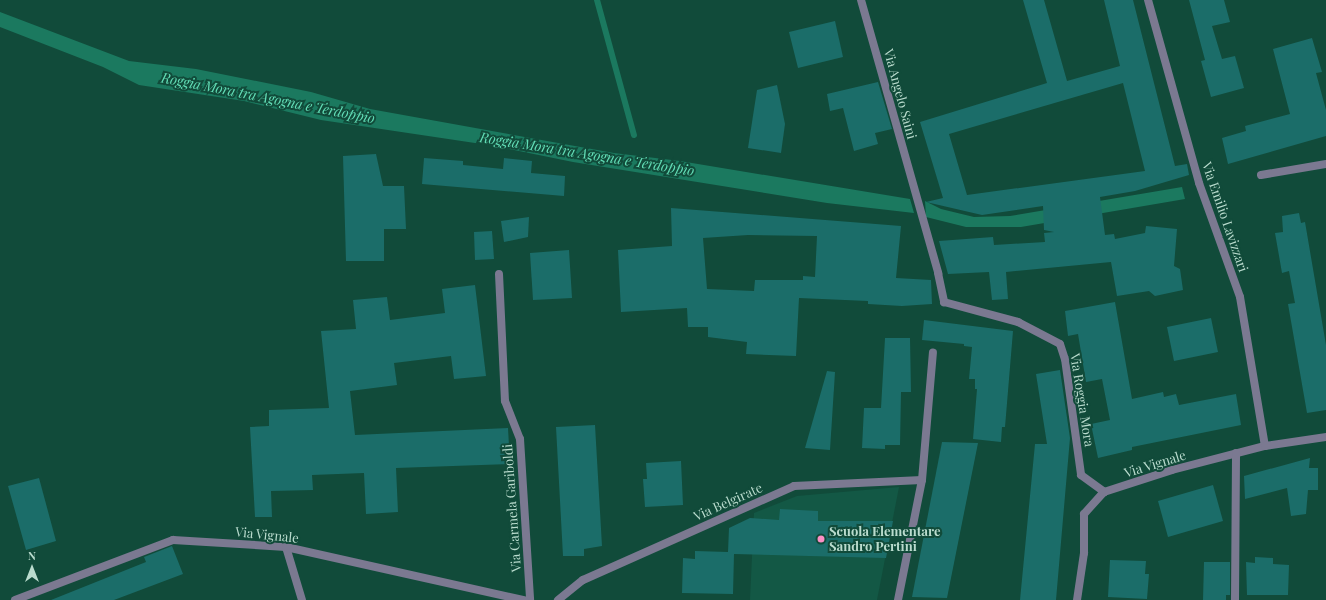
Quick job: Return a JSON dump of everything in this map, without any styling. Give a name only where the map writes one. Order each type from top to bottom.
[{"type":"street","name":"Via Angelo Saini","points":[[861,0],[915,195]]},
{"type":"street","name":"Via Emilio Lavizzari","points":[[1148,0],[1198,183],[1240,297],[1265,446]]},
{"type":"street","points":[[1261,174],[1326,164]]},
{"type":"street","name":"Via Roggia Mora","points":[[915,195],[938,273],[944,302],[1018,322],[1060,344],[1065,359],[1081,475],[1104,492]]},
{"type":"street","name":"Via Carmela Gariboldi","points":[[499,274],[505,401],[520,439],[530,600]]},
{"type":"street","points":[[898,600],[922,480],[933,352]]},
{"type":"street","name":"Via Vignale","points":[[1104,492],[1236,453],[1265,446],[1326,437]]},
{"type":"street","points":[[1235,600],[1236,453]]},
{"type":"street","name":"Via Belgirate","points":[[558,600],[583,580],[794,486],[922,480]]},
{"type":"street","points":[[1077,600],[1084,554],[1084,514],[1104,492]]},
{"type":"street","name":"Via Vignale","points":[[15,600],[173,540],[286,547],[524,600]]},
{"type":"street","points":[[286,547],[302,600]]},
{"type":"shaded area","name":"Scuola Elementare Sandro Pertini","points":[[899,487],[877,600],[750,600],[754,513],[797,496]]},
{"type":"water","name":"Roggia Mora tra Agogna e Terdoppio","points":[[0,12],[129,61],[196,69],[311,92],[370,109],[614,153],[680,161],[910,199],[914,213],[827,203],[573,162],[495,146],[321,120],[244,101],[139,85],[103,67],[0,27]]},
{"type":"water","points":[[1182,187],[1185,199],[1021,227],[966,227],[926,217],[925,201],[941,209],[974,217],[1010,216]]},
{"type":"building","points":[[1023,0],[1044,0],[1067,81],[1120,66],[1104,0],[1133,0],[1175,166],[1187,164],[1189,175],[1135,191],[1100,197],[1105,235],[1114,234],[1115,239],[1145,233],[1146,226],[1177,229],[1174,266],[1180,269],[1183,290],[1155,296],[1149,291],[1117,296],[1111,262],[1006,272],[1008,299],[992,300],[989,272],[948,274],[939,241],[993,237],[994,245],[1045,242],[1044,233],[1054,232],[1044,230],[1043,206],[982,215],[926,202],[943,198],[920,122],[1047,83]],"holes":[[[1123,83],[1145,171],[967,195],[949,134]]]},
{"type":"building","points":[[1189,0],[1224,0],[1230,22],[1212,26],[1222,59],[1235,56],[1244,88],[1211,97],[1201,61],[1205,60]]},
{"type":"building","points":[[835,21],[843,57],[798,68],[789,32]]},
{"type":"building","points":[[1312,38],[1322,72],[1316,73],[1326,110],[1326,136],[1228,164],[1222,138],[1246,131],[1245,126],[1290,114],[1273,49]]},
{"type":"building","points":[[878,82],[892,129],[875,133],[878,144],[854,151],[843,108],[830,111],[827,94]]},
{"type":"building","points":[[777,85],[785,124],[781,153],[748,148],[757,90]]},
{"type":"building","points":[[376,154],[383,186],[404,186],[406,229],[384,229],[384,261],[346,261],[343,156]]},
{"type":"building","points":[[424,158],[463,161],[463,165],[503,169],[504,158],[532,161],[531,173],[565,176],[564,196],[422,184]]},
{"type":"building","points":[[671,208],[901,226],[896,278],[931,280],[932,304],[902,306],[868,304],[868,301],[799,298],[796,356],[746,354],[747,342],[708,337],[708,327],[688,327],[687,308],[621,312],[618,250],[672,246]],"holes":[[[748,235],[817,236],[815,277],[803,276],[803,280],[755,280],[754,291],[707,289],[703,238]]]},
{"type":"building","points":[[1299,213],[1301,223],[1305,222],[1326,345],[1326,410],[1307,413],[1288,304],[1295,303],[1289,271],[1282,273],[1275,233],[1283,232],[1282,216]]},
{"type":"building","points":[[529,217],[528,237],[504,242],[501,221]]},
{"type":"building","points":[[492,231],[494,259],[475,260],[474,232]]},
{"type":"building","points":[[569,250],[572,298],[533,300],[530,253]]},
{"type":"building","points":[[475,285],[486,376],[454,379],[451,356],[394,363],[397,385],[350,391],[355,435],[508,428],[510,464],[396,468],[398,512],[366,514],[364,473],[312,475],[313,490],[271,491],[272,517],[255,517],[250,427],[269,426],[269,410],[329,408],[321,331],[356,329],[353,300],[387,297],[390,320],[445,313],[442,289]]},
{"type":"building","points":[[1115,302],[1132,399],[1163,392],[1164,397],[1176,394],[1179,405],[1236,394],[1241,425],[1132,447],[1132,450],[1098,458],[1091,424],[1110,420],[1102,379],[1086,382],[1078,334],[1068,336],[1065,311]]},
{"type":"building","points":[[1211,318],[1218,352],[1174,361],[1167,327]]},
{"type":"building","points":[[924,320],[1013,331],[1005,427],[1002,427],[1001,442],[973,439],[977,389],[975,389],[975,379],[969,379],[972,347],[964,346],[964,344],[922,340]]},
{"type":"building","points":[[885,338],[910,338],[911,392],[901,392],[900,445],[885,445],[885,449],[862,448],[864,408],[881,408]]},
{"type":"building","points":[[1060,370],[1070,438],[1056,600],[1020,600],[1035,444],[1047,444],[1036,374]]},
{"type":"building","points":[[827,371],[835,372],[830,450],[805,448]]},
{"type":"building","points":[[595,425],[602,546],[584,549],[584,556],[563,556],[556,427]]},
{"type":"building","points":[[942,442],[978,443],[947,598],[912,597]]},
{"type":"building","points":[[1310,458],[1309,468],[1318,468],[1318,490],[1308,490],[1306,514],[1291,516],[1287,488],[1245,499],[1244,476]]},
{"type":"building","points":[[681,461],[683,505],[645,507],[643,479],[647,479],[646,463]]},
{"type":"building","points":[[39,478],[56,541],[26,550],[8,486]]},
{"type":"building","points":[[1213,485],[1223,521],[1168,537],[1158,501]]},
{"type":"building","points":[[780,509],[818,511],[818,521],[893,521],[886,558],[734,554],[733,594],[682,593],[683,558],[695,559],[695,551],[728,552],[729,528],[750,518],[779,520]]},
{"type":"building","points":[[172,546],[183,574],[114,600],[51,600],[146,562],[144,557]]},
{"type":"building","points":[[1255,557],[1273,558],[1273,564],[1289,565],[1288,595],[1247,595],[1246,562],[1255,563]]},
{"type":"building","points":[[1110,560],[1146,561],[1145,574],[1149,574],[1147,599],[1108,597]]},
{"type":"building","points":[[1204,562],[1230,562],[1230,595],[1226,595],[1226,600],[1203,600]]},
{"type":"waterway","points":[[597,0],[634,135]]},
{"type":"place","name":"Scuola Elementare Sandro Pertini","points":[[821,539]]}]
